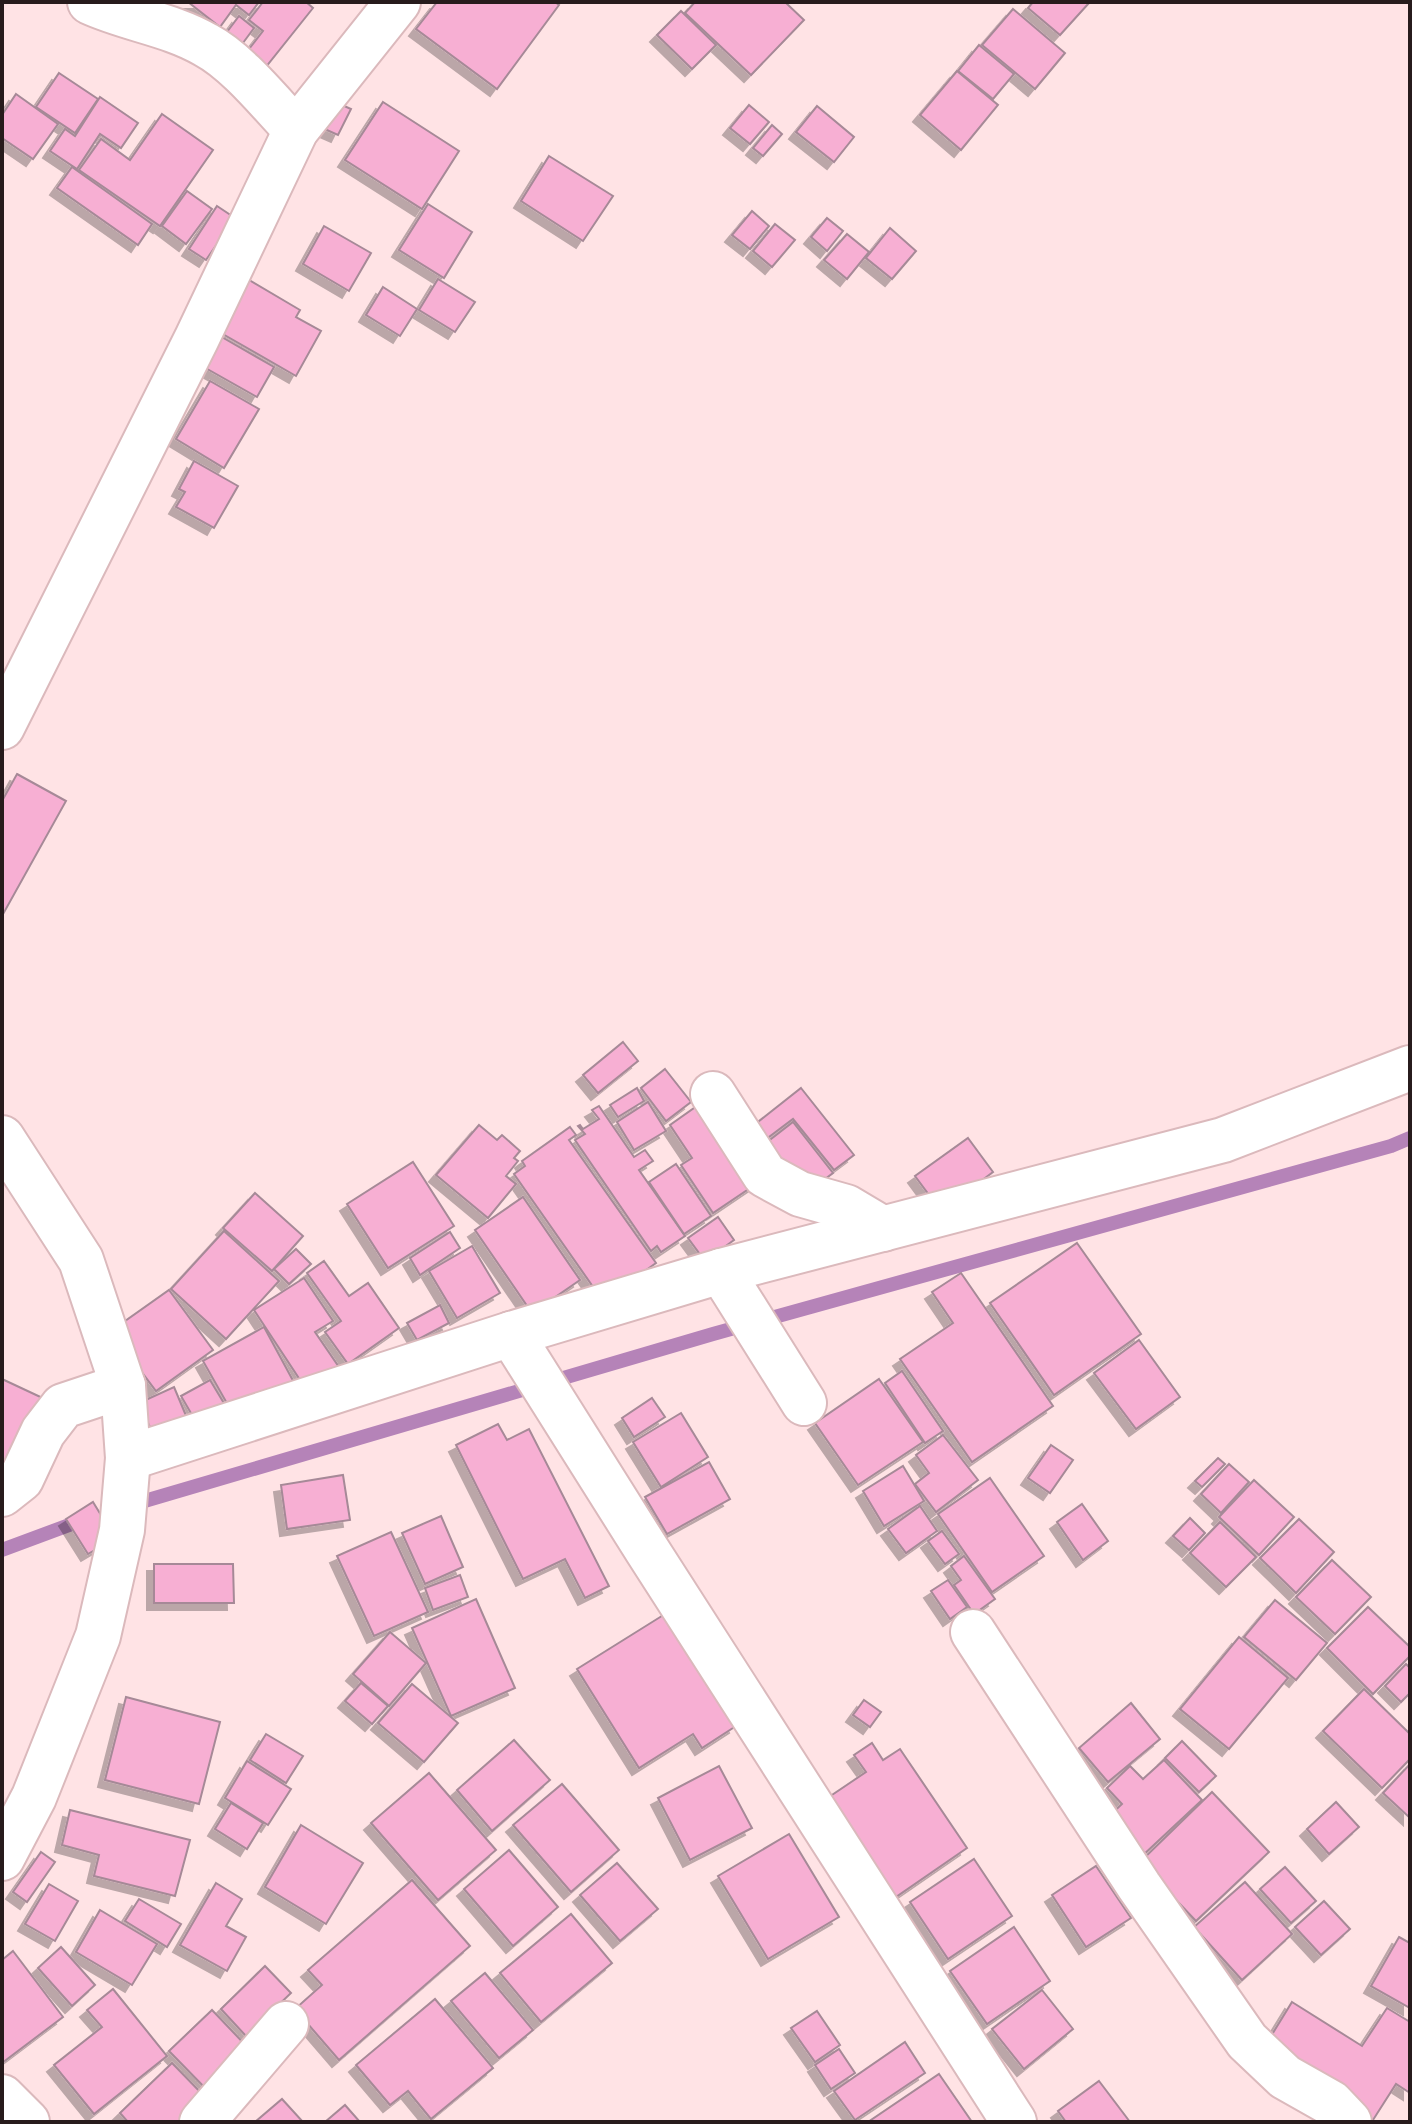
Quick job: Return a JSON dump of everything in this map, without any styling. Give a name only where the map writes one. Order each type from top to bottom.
[{"type":"street","points":[[90,2],[163,26],[208,45],[248,79],[296,130]]},
{"type":"street","points":[[2,727],[197,338],[296,130],[398,2]]},
{"type":"street","points":[[128,1458],[511,1334],[721,1271],[1223,1140],[1410,1068]]},
{"type":"street","points":[[713,1094],[765,1175],[800,1194],[846,1207],[883,1229]]},
{"type":"street","points":[[2,1138],[81,1260],[123,1386],[128,1458],[122,1530],[98,1636],[34,1797],[2,1858]]},
{"type":"street","points":[[721,1271],[804,1403]]},
{"type":"street","points":[[511,1334],[1014,2122]]},
{"type":"street","points":[[2,1494],[21,1479],[43,1432],[63,1406],[123,1386]]},
{"type":"street","points":[[973,1632],[1139,1886],[1247,2041],[1285,2077],[1331,2103],[1349,2122]]},
{"type":"street","points":[[202,2122],[286,2024]]},
{"type":"street","points":[[2,2097],[27,2122]]},
{"type":"building","points":[[188,2],[259,2],[249,15],[236,5],[220,27]]},
{"type":"building","points":[[263,2],[306,2],[313,8],[265,68],[246,53],[263,31],[249,20]]},
{"type":"building","points":[[437,2],[555,2],[559,5],[497,89],[416,29]]},
{"type":"building","points":[[695,2],[785,2],[804,20],[751,75],[685,13]]},
{"type":"building","points":[[1033,2],[1089,3],[1060,35],[1028,8]]},
{"type":"building","points":[[1013,9],[1065,53],[1035,89],[982,45]]},
{"type":"building","points":[[681,11],[716,45],[692,69],[657,35]]},
{"type":"building","points":[[239,16],[254,28],[240,47],[224,36]]},
{"type":"building","points":[[979,45],[1014,74],[993,99],[958,71]]},
{"type":"building","points":[[957,71],[998,105],[961,150],[920,115]]},
{"type":"building","points":[[59,73],[98,99],[75,133],[36,107]]},
{"type":"building","points":[[16,94],[58,124],[33,159],[2,138],[2,115]]},
{"type":"building","points":[[100,97],[138,123],[121,148],[100,134],[77,169],[50,151],[65,129],[75,136]]},
{"type":"building","points":[[333,101],[351,109],[338,135],[320,127]]},
{"type":"building","points":[[383,102],[459,151],[422,209],[345,160]]},
{"type":"building","points":[[749,105],[769,122],[750,144],[730,128]]},
{"type":"building","points":[[817,106],[854,137],[834,162],[796,132]]},
{"type":"building","points":[[162,114],[213,150],[160,226],[79,170],[101,139],[130,160]]},
{"type":"building","points":[[772,125],[782,134],[763,156],[753,148]]},
{"type":"building","points":[[549,156],[613,196],[583,241],[521,201]]},
{"type":"building","points":[[72,167],[152,224],[138,245],[57,188]]},
{"type":"building","points":[[187,191],[212,209],[186,244],[162,226]]},
{"type":"building","points":[[428,204],[472,232],[444,278],[399,250]]},
{"type":"building","points":[[217,206],[235,218],[206,260],[189,249]]},
{"type":"building","points":[[752,211],[769,226],[750,249],[732,235]]},
{"type":"building","points":[[827,218],[843,231],[827,251],[811,237]]},
{"type":"building","points":[[775,224],[795,240],[772,267],[753,251]]},
{"type":"building","points":[[324,226],[371,253],[349,291],[303,264]]},
{"type":"building","points":[[890,228],[916,251],[892,279],[866,258]]},
{"type":"building","points":[[847,234],[869,252],[847,279],[824,260]]},
{"type":"building","points":[[244,277],[300,310],[296,317],[321,331],[296,376],[214,329]]},
{"type":"building","points":[[438,279],[475,302],[455,332],[419,310]]},
{"type":"building","points":[[383,287],[417,309],[400,336],[366,315]]},
{"type":"building","points":[[220,336],[274,367],[257,397],[202,366]]},
{"type":"building","points":[[210,381],[259,409],[224,468],[176,439]]},
{"type":"building","points":[[194,461],[238,486],[214,528],[176,507],[185,492],[179,489]]},
{"type":"building","points":[[17,774],[66,801],[2,916],[2,801]]},
{"type":"building","points":[[623,1042],[638,1061],[598,1093],[583,1075]]},
{"type":"building","points":[[665,1069],[691,1102],[666,1121],[641,1088]]},
{"type":"building","points":[[637,1088],[644,1101],[618,1117],[610,1105]]},
{"type":"building","points":[[801,1088],[854,1155],[834,1170],[793,1119],[761,1143],[749,1129]]},
{"type":"building","points":[[704,1101],[759,1182],[713,1213],[681,1165],[692,1158],[670,1125]]},
{"type":"building","points":[[648,1102],[666,1131],[634,1150],[617,1122]]},
{"type":"building","points":[[599,1106],[634,1157],[645,1150],[653,1161],[639,1170],[685,1236],[661,1252],[657,1246],[651,1251],[575,1140],[585,1134],[578,1126],[583,1129],[599,1119],[592,1110]]},
{"type":"building","points":[[793,1122],[833,1173],[817,1185],[762,1146]]},
{"type":"building","points":[[479,1125],[497,1140],[502,1135],[520,1151],[514,1158],[518,1161],[506,1176],[516,1184],[488,1218],[436,1175]]},
{"type":"building","points":[[570,1127],[576,1135],[569,1140],[656,1263],[603,1301],[514,1174],[525,1166],[522,1161]]},
{"type":"building","points":[[968,1138],[993,1172],[941,1211],[915,1176]]},
{"type":"building","points":[[413,1162],[454,1226],[388,1268],[347,1204]]},
{"type":"building","points":[[676,1164],[711,1216],[684,1234],[649,1182]]},
{"type":"building","points":[[255,1193],[303,1236],[272,1271],[223,1228]]},
{"type":"building","points":[[523,1197],[580,1280],[532,1313],[475,1230]]},
{"type":"building","points":[[718,1217],[734,1240],[705,1261],[688,1238]]},
{"type":"building","points":[[224,1231],[279,1281],[226,1339],[171,1289]]},
{"type":"building","points":[[450,1232],[460,1248],[420,1275],[410,1258]]},
{"type":"building","points":[[1077,1243],[1141,1334],[1054,1395],[990,1303]]},
{"type":"building","points":[[472,1246],[500,1293],[457,1318],[429,1271]]},
{"type":"building","points":[[296,1249],[311,1264],[289,1284],[274,1269]]},
{"type":"building","points":[[324,1261],[349,1296],[368,1283],[399,1328],[348,1364],[325,1332],[341,1321],[307,1273]]},
{"type":"building","points":[[961,1273],[1053,1406],[972,1462],[900,1359],[953,1323],[932,1292]]},
{"type":"building","points":[[304,1278],[333,1321],[315,1332],[343,1373],[310,1395],[254,1310]]},
{"type":"building","points":[[169,1290],[213,1350],[156,1391],[111,1331]]},
{"type":"building","points":[[440,1305],[449,1323],[417,1340],[407,1323]]},
{"type":"building","points":[[264,1327],[297,1388],[237,1421],[203,1361]]},
{"type":"building","points":[[1139,1340],[1180,1397],[1136,1429],[1094,1373]]},
{"type":"building","points":[[902,1371],[943,1431],[925,1443],[885,1383]]},
{"type":"building","points":[[2,1379],[49,1401],[2,1477]]},
{"type":"building","points":[[879,1379],[923,1442],[858,1485],[815,1423]]},
{"type":"building","points":[[210,1380],[231,1415],[202,1432],[181,1396]]},
{"type":"building","points":[[174,1387],[192,1430],[158,1445],[139,1403]]},
{"type":"building","points":[[652,1398],[665,1417],[634,1437],[622,1418]]},
{"type":"building","points":[[681,1413],[708,1457],[661,1487],[633,1442]]},
{"type":"building","points":[[498,1424],[507,1440],[529,1429],[609,1586],[585,1598],[565,1559],[523,1579],[456,1445]]},
{"type":"building","points":[[943,1435],[978,1480],[936,1512],[915,1484],[929,1473],[916,1455]]},
{"type":"building","points":[[1051,1445],[1073,1460],[1050,1493],[1028,1478]]},
{"type":"building","points":[[1218,1458],[1225,1464],[1202,1487],[1195,1481]]},
{"type":"building","points":[[709,1462],[730,1499],[667,1534],[645,1497]]},
{"type":"building","points":[[1229,1464],[1249,1482],[1221,1513],[1201,1494]]},
{"type":"building","points":[[903,1466],[924,1501],[884,1526],[863,1491]]},
{"type":"building","points":[[343,1475],[350,1520],[287,1529],[281,1485]]},
{"type":"building","points":[[990,1478],[1044,1556],[992,1592],[938,1514]]},
{"type":"building","points":[[1254,1480],[1294,1517],[1259,1555],[1219,1517]]},
{"type":"building","points":[[93,1502],[115,1538],[88,1554],[66,1519]]},
{"type":"building","points":[[1082,1504],[1108,1541],[1083,1560],[1057,1522]]},
{"type":"building","points":[[920,1506],[937,1531],[906,1553],[888,1529]]},
{"type":"building","points":[[441,1516],[463,1567],[425,1584],[402,1533]]},
{"type":"building","points":[[1190,1518],[1205,1533],[1189,1550],[1173,1536]]},
{"type":"building","points":[[1299,1519],[1334,1552],[1296,1593],[1260,1558]]},
{"type":"building","points":[[1220,1522],[1256,1557],[1226,1587],[1190,1553]]},
{"type":"building","points":[[942,1531],[959,1554],[945,1564],[928,1541]]},
{"type":"building","points":[[391,1532],[428,1612],[374,1636],[337,1556]]},
{"type":"building","points":[[964,1556],[995,1599],[974,1614],[954,1585],[961,1580],[951,1566]]},
{"type":"building","points":[[1332,1560],[1371,1597],[1335,1634],[1296,1597]]},
{"type":"building","points":[[154,1564],[233,1564],[234,1603],[154,1603]]},
{"type":"building","points":[[460,1575],[468,1597],[433,1610],[425,1588]]},
{"type":"building","points":[[948,1580],[967,1607],[950,1619],[931,1591]]},
{"type":"building","points":[[476,1599],[515,1688],[451,1716],[412,1628]]},
{"type":"building","points":[[1275,1600],[1327,1643],[1296,1680],[1244,1637]]},
{"type":"building","points":[[1368,1607],[1410,1647],[1410,1656],[1373,1694],[1327,1648]]},
{"type":"building","points":[[665,1614],[736,1726],[702,1748],[693,1734],[639,1768],[577,1669]]},
{"type":"building","points":[[390,1632],[426,1663],[389,1706],[353,1674]]},
{"type":"building","points":[[1239,1637],[1288,1678],[1229,1749],[1180,1709]]},
{"type":"building","points":[[1406,1664],[1410,1668],[1410,1693],[1401,1702],[1385,1686]]},
{"type":"building","points":[[361,1683],[388,1706],[372,1724],[345,1701]]},
{"type":"building","points":[[412,1684],[458,1723],[424,1762],[378,1723]]},
{"type":"building","points":[[1364,1689],[1410,1734],[1410,1759],[1382,1788],[1323,1731]]},
{"type":"building","points":[[126,1697],[220,1722],[199,1804],[105,1780]]},
{"type":"building","points":[[864,1700],[881,1712],[870,1727],[853,1715]]},
{"type":"building","points":[[1131,1703],[1160,1739],[1108,1782],[1079,1748]]},
{"type":"building","points":[[266,1734],[303,1756],[286,1783],[250,1760]]},
{"type":"building","points":[[514,1740],[550,1780],[492,1831],[457,1790]]},
{"type":"building","points":[[1182,1741],[1216,1776],[1199,1792],[1165,1758]]},
{"type":"building","points":[[872,1743],[883,1760],[900,1749],[967,1848],[893,1899],[826,1799],[866,1772],[854,1755]]},
{"type":"building","points":[[1164,1760],[1202,1800],[1141,1857],[1106,1819],[1122,1804],[1107,1788],[1130,1766],[1143,1779]]},
{"type":"building","points":[[247,1761],[291,1789],[268,1825],[225,1798]]},
{"type":"building","points":[[1410,1764],[1410,1818],[1383,1793]]},
{"type":"building","points":[[719,1766],[752,1828],[690,1860],[658,1798]]},
{"type":"building","points":[[429,1773],[496,1850],[438,1900],[371,1823]]},
{"type":"building","points":[[562,1784],[619,1850],[571,1892],[513,1825]]},
{"type":"building","points":[[1212,1792],[1269,1852],[1196,1921],[1140,1862]]},
{"type":"building","points":[[1336,1802],[1359,1827],[1329,1854],[1307,1829]]},
{"type":"building","points":[[231,1803],[263,1823],[247,1849],[215,1829]]},
{"type":"building","points":[[70,1810],[190,1840],[175,1896],[94,1876],[99,1855],[62,1845]]},
{"type":"building","points":[[301,1825],[363,1863],[326,1924],[265,1887]]},
{"type":"building","points":[[789,1834],[839,1917],[768,1959],[718,1876]]},
{"type":"building","points":[[509,1850],[558,1907],[513,1946],[464,1889]]},
{"type":"building","points":[[41,1852],[55,1862],[27,1902],[13,1892]]},
{"type":"building","points":[[974,1859],[1012,1916],[948,1959],[910,1902]]},
{"type":"building","points":[[617,1863],[658,1909],[620,1941],[580,1895]]},
{"type":"building","points":[[1096,1866],[1131,1918],[1086,1947],[1052,1895]]},
{"type":"building","points":[[1285,1867],[1316,1901],[1291,1923],[1260,1889]]},
{"type":"building","points":[[412,1880],[470,1946],[339,2060],[295,2009],[322,1985],[308,1970]]},
{"type":"building","points":[[1245,1882],[1292,1934],[1242,1980],[1194,1927]]},
{"type":"building","points":[[216,1883],[242,1899],[226,1926],[246,1937],[227,1971],[180,1945]]},
{"type":"building","points":[[49,1884],[78,1901],[55,1941],[25,1924]]},
{"type":"building","points":[[139,1899],[181,1924],[167,1947],[125,1921]]},
{"type":"building","points":[[1324,1901],[1350,1929],[1321,1955],[1295,1927]]},
{"type":"building","points":[[100,1910],[157,1944],[132,1985],[76,1952]]},
{"type":"building","points":[[571,1914],[612,1963],[541,2022],[500,1973]]},
{"type":"building","points":[[1014,1927],[1050,1981],[987,2024],[950,1971]]},
{"type":"building","points":[[1399,1937],[1410,1943],[1410,2008],[1371,1986]]},
{"type":"building","points":[[61,1947],[95,1985],[72,2006],[38,1968]]},
{"type":"building","points":[[13,1951],[63,2017],[2,2063],[2,1960]]},
{"type":"building","points":[[265,1966],[291,1993],[246,2036],[221,2009]]},
{"type":"building","points":[[485,1973],[533,2030],[499,2058],[451,2001]]},
{"type":"building","points":[[113,1989],[167,2056],[94,2114],[54,2065],[102,2027],[87,2010]]},
{"type":"building","points":[[1042,1990],[1073,2029],[1024,2069],[992,2029]]},
{"type":"building","points":[[435,1999],[493,2068],[431,2119],[408,2091],[390,2105],[356,2065]]},
{"type":"building","points":[[1292,2002],[1362,2046],[1387,2008],[1410,2022],[1410,2093],[1396,2084],[1373,2120],[1298,2073],[1268,2041]]},
{"type":"building","points":[[212,2010],[253,2053],[211,2094],[169,2051]]},
{"type":"building","points":[[817,2011],[840,2045],[815,2062],[791,2028]]},
{"type":"building","points":[[905,2042],[925,2073],[855,2120],[834,2091]]},
{"type":"building","points":[[839,2049],[855,2073],[831,2089],[815,2065]]},
{"type":"building","points":[[172,2063],[207,2099],[183,2122],[128,2122],[120,2113]]},
{"type":"building","points":[[939,2074],[972,2122],[868,2122]]},
{"type":"building","points":[[1099,2081],[1130,2122],[1066,2122],[1058,2111]]},
{"type":"building","points":[[282,2099],[303,2122],[255,2122]]},
{"type":"building","points":[[345,2105],[360,2122],[325,2122]]},
{"type":"waterway","points":[[131,1505],[713,1334],[1391,1146],[1410,1138]]},
{"type":"waterway","points":[[2,1550],[88,1518]]}]
